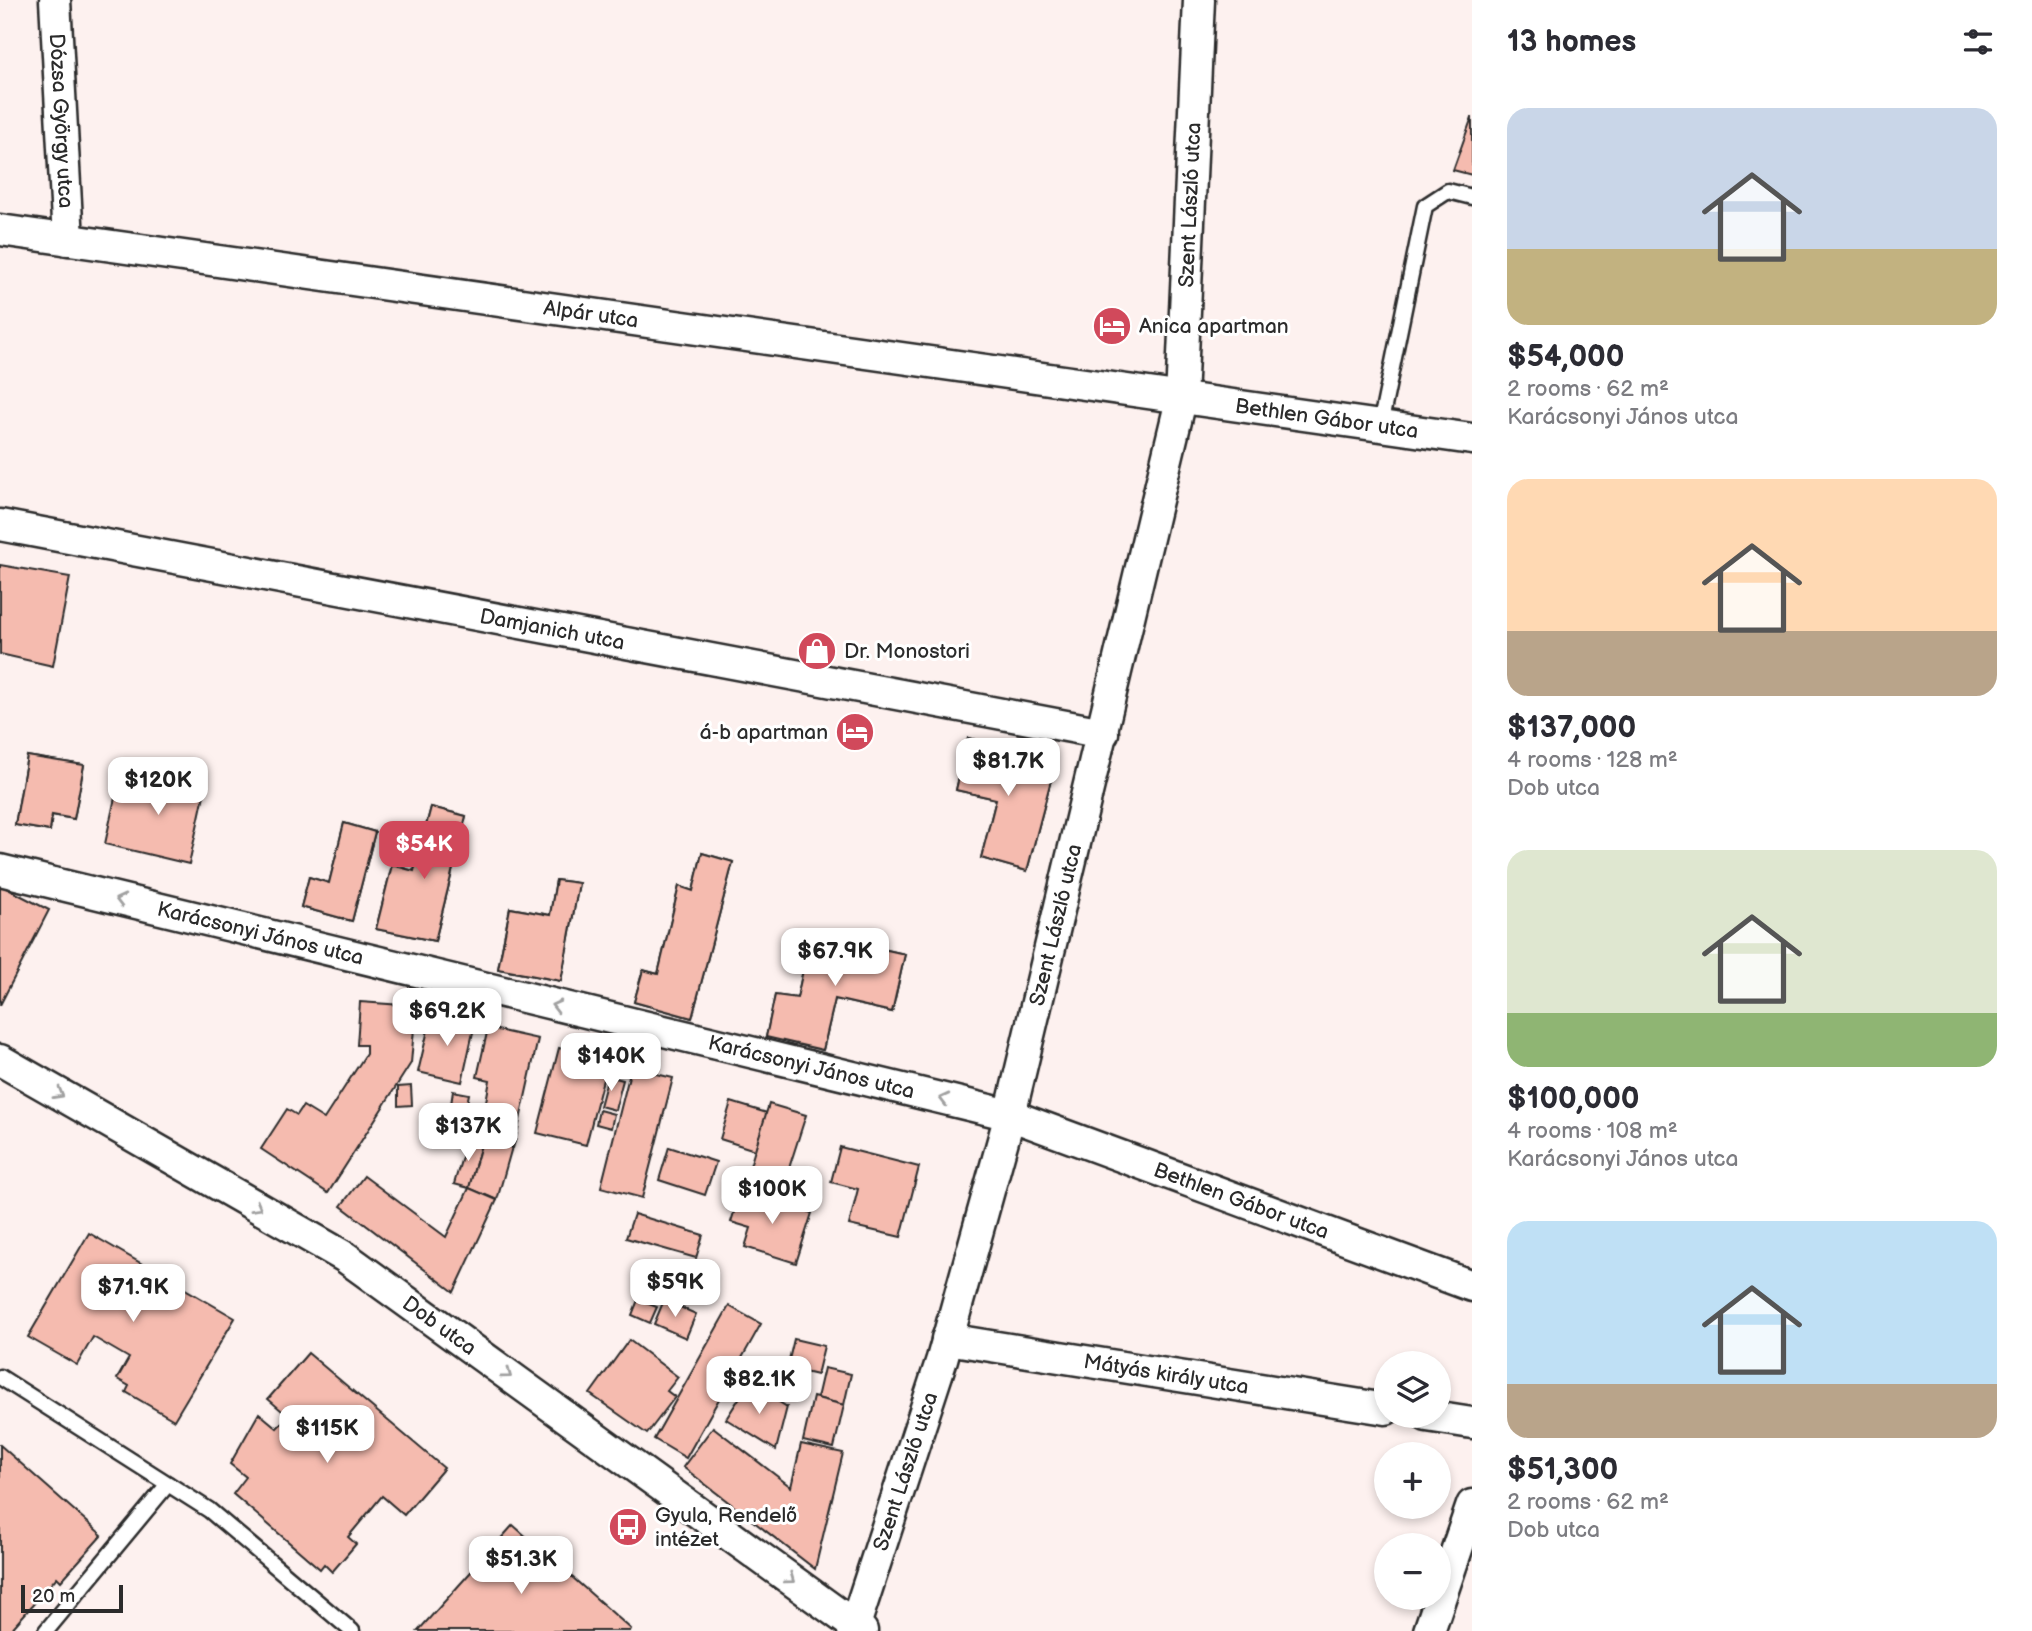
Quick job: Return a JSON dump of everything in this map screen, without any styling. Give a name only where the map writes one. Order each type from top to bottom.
[{"type":"street","name":"Dózsa György utca","points":[[55,0],[68,240]]},
{"type":"street","name":"Szent László utca","points":[[857,1629],[947,1339],[1010,1115],[1181,400],[1199,0]]},
{"type":"street","name":"Alpár utca","points":[[0,230],[1181,400]]},
{"type":"street","name":"Bethlen Gábor utca","points":[[1181,400],[1472,439]]},
{"type":"street","name":"Damjanich utca","points":[[0,525],[1102,733]]},
{"type":"street","name":"Karácsonyi János utca","points":[[0,870],[1010,1115]]},
{"type":"street","name":"Dob utca","points":[[0,1060],[345,1257],[857,1629]]},
{"type":"street","name":"Bethlen Gábor utca","points":[[1010,1115],[1472,1286]]},
{"type":"street","name":"Mátyás király utca","points":[[947,1339],[1374,1407]]},
{"type":"street","points":[[1451,1420],[1472,1423]]},
{"type":"street","points":[[1429,1631],[1472,1505]]},
{"type":"lane","points":[[1380,426],[1425,206],[1448,191],[1472,197]]},
{"type":"lane","points":[[0,1377],[209,1510],[352,1631]]},
{"type":"lane","points":[[46,1631],[168,1484]]},
{"type":"building","points":[[1472,117],[1472,175],[1453,170]]},
{"type":"building","points":[[0,565],[70,577],[53,666],[0,654]]},
{"type":"building","points":[[968,738],[1056,761],[1027,871],[981,858],[996,799],[956,790]]},
{"type":"building","points":[[968,738],[1056,761],[1027,871],[981,858],[996,799],[956,790]]},
{"type":"building","points":[[27,756],[84,765],[74,819],[52,815],[50,831],[15,825]]},
{"type":"building","points":[[27,756],[84,765],[74,819],[52,815],[50,831],[15,825]]},
{"type":"building","points":[[165,773],[207,781],[189,864],[105,844],[119,779],[163,790]]},
{"type":"building","points":[[431,807],[466,816],[435,941],[376,929],[392,865],[414,871]]},
{"type":"building","points":[[431,807],[466,816],[435,941],[376,929],[392,865],[414,871]]},
{"type":"building","points":[[344,823],[375,832],[352,921],[301,907],[309,877],[329,883]]},
{"type":"building","points":[[344,823],[375,832],[352,921],[301,907],[309,877],[329,883]]},
{"type":"building","points":[[702,853],[733,862],[692,1018],[634,1002],[643,970],[658,974],[679,886],[693,891]]},
{"type":"building","points":[[702,853],[733,862],[692,1018],[634,1002],[643,970],[658,974],[679,886],[693,891]]},
{"type":"building","points":[[556,880],[579,883],[561,981],[498,969],[510,908],[550,915]]},
{"type":"building","points":[[556,880],[579,883],[561,981],[498,969],[510,908],[550,915]]},
{"type":"building","points":[[0,885],[49,910],[0,1005]]},
{"type":"building","points":[[811,933],[905,954],[892,1012],[835,999],[823,1050],[766,1037],[775,995],[797,998]]},
{"type":"building","points":[[811,933],[905,954],[892,1012],[835,999],[823,1050],[766,1037],[775,995],[797,998]]},
{"type":"building","points":[[360,1002],[416,1006],[411,1063],[328,1193],[261,1149],[287,1109],[297,1115],[303,1106],[324,1119],[366,1054],[366,1045],[357,1045]]},
{"type":"building","points":[[432,1013],[475,1023],[462,1082],[418,1072]]},
{"type":"building","points":[[488,1028],[538,1039],[516,1138],[489,1132],[494,1109],[485,1107],[490,1080],[477,1077]]},
{"type":"building","points":[[559,1048],[608,1060],[586,1145],[537,1133]]},
{"type":"building","points":[[631,1068],[673,1078],[642,1198],[601,1187]]},
{"type":"building","points":[[608,1076],[623,1080],[615,1110],[600,1106]]},
{"type":"building","points":[[411,1086],[412,1105],[398,1106],[398,1087]]},
{"type":"building","points":[[453,1091],[469,1094],[465,1113],[450,1111]]},
{"type":"building","points":[[731,1102],[767,1113],[755,1150],[720,1139]]},
{"type":"building","points":[[769,1104],[806,1115],[782,1190],[746,1179]]},
{"type":"building","points":[[599,1110],[614,1114],[611,1128],[596,1124]]},
{"type":"building","points":[[485,1131],[516,1138],[513,1148],[482,1141]]},
{"type":"building","points":[[468,1137],[482,1141],[469,1188],[454,1184]]},
{"type":"building","points":[[482,1141],[512,1147],[497,1200],[469,1188]]},
{"type":"building","points":[[669,1147],[716,1162],[705,1195],[659,1180]]},
{"type":"building","points":[[840,1147],[919,1167],[901,1237],[849,1225],[858,1189],[831,1182]]},
{"type":"building","points":[[364,1176],[446,1237],[469,1188],[497,1200],[454,1292],[341,1206]]},
{"type":"building","points":[[741,1190],[812,1213],[796,1263],[745,1247],[751,1228],[731,1222]]},
{"type":"building","points":[[634,1214],[703,1235],[696,1258],[626,1238]]},
{"type":"building","points":[[89,1233],[235,1318],[174,1420],[126,1392],[129,1386],[117,1379],[129,1358],[93,1337],[77,1365],[28,1337]]},
{"type":"building","points":[[638,1300],[657,1307],[650,1323],[632,1315]]},
{"type":"building","points":[[664,1300],[696,1314],[686,1338],[654,1324]]},
{"type":"building","points":[[729,1306],[761,1324],[686,1458],[654,1439]]},
{"type":"building","points":[[794,1339],[824,1346],[817,1375],[787,1368]]},
{"type":"building","points":[[629,1340],[678,1377],[667,1391],[675,1397],[647,1434],[590,1394]]},
{"type":"building","points":[[308,1353],[444,1468],[404,1515],[382,1496],[348,1537],[356,1544],[332,1572],[324,1564],[320,1569],[233,1494],[246,1477],[230,1464],[259,1413],[277,1428],[288,1416],[268,1399]]},
{"type":"building","points":[[824,1368],[851,1374],[844,1405],[817,1398]]},
{"type":"building","points":[[749,1383],[787,1407],[776,1450],[726,1419]]},
{"type":"building","points":[[813,1397],[844,1405],[834,1448],[803,1441]]},
{"type":"building","points":[[713,1427],[791,1487],[801,1444],[843,1453],[815,1569],[683,1467]]},
{"type":"building","points":[[0,1445],[102,1535],[61,1581],[57,1577],[10,1631],[0,1631]]},
{"type":"building","points":[[513,1525],[631,1629],[630,1631],[418,1631]]},
{"type":"place","name":"Anica apartman","points":[[1112,326]]},
{"type":"place","name":"Dr. Monostori","points":[[817,651]]},
{"type":"place","name":"á-b apartman","points":[[855,732]]},
{"type":"place","name":"Gyula, Rendelő intézet","points":[[628,1527]]}]
